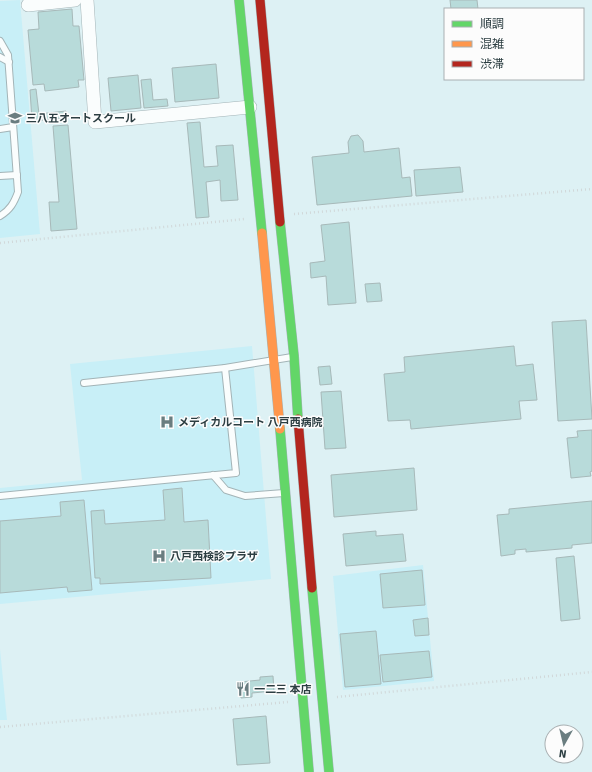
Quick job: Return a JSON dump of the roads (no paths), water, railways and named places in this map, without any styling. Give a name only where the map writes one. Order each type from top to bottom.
[{"type":"street","points":[[28,5],[75,0]]},
{"type":"street","points":[[87,0],[95,122],[250,107]]},
{"type":"street","points":[[239,0],[274,360],[309,772]]},
{"type":"street","points":[[260,0],[279,215],[294,356],[329,772]]},
{"type":"lane","points":[[0,41],[8,55],[18,192],[14,204],[0,216]]},
{"type":"lane","points":[[0,57],[8,62]]},
{"type":"lane","points":[[0,129],[13,127]]},
{"type":"lane","points":[[0,176],[17,175]]},
{"type":"lane","points":[[84,383],[225,368],[294,356]]},
{"type":"lane","points":[[0,496],[236,473],[225,368]]},
{"type":"lane","points":[[213,475],[226,490],[245,496],[286,493]]},
{"type":"place","name":"三八五オートスクール","points":[[15,118]]},
{"type":"place","name":"メディカルコート 八戸西病院","points":[[167,422]]},
{"type":"place","name":"八戸西検診プラザ","points":[[159,556]]},
{"type":"place","name":"一二三 本店","points":[[243,689]]}]
